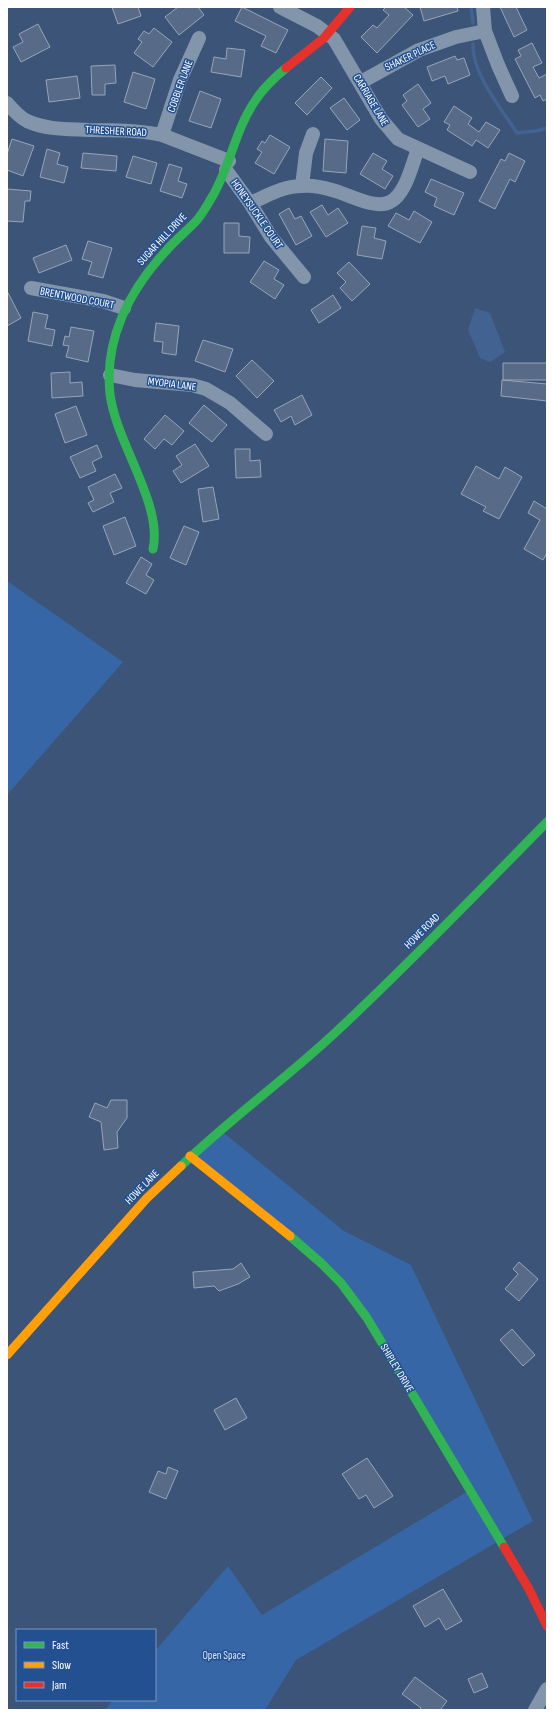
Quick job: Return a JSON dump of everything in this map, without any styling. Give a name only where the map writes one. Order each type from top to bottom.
[{"type":"street","points":[[280,7],[317,26],[329,34]]},
{"type":"street","name":"SUGAR HILL DRIVE","points":[[153,549],[156,543],[154,522],[147,498],[121,435],[113,408],[110,375],[112,350],[124,308],[135,288],[147,271],[164,251],[197,220],[228,165],[244,120],[253,102],[271,82],[329,34],[350,7]]},
{"type":"street","points":[[483,7],[486,31],[498,65],[512,96]]},
{"type":"street","name":"SHAKER PLACE","points":[[361,82],[425,47],[456,37],[486,31]]},
{"type":"street","name":"CARRIAGE LANE","points":[[329,34],[334,39],[361,82],[381,119],[391,133],[403,142],[470,172]]},
{"type":"street","name":"COBBLER LANE","points":[[162,135],[180,80],[199,38]]},
{"type":"street","name":"THRESHER ROAD","points":[[9,112],[27,121],[53,129],[137,131],[162,135],[228,165]]},
{"type":"street","points":[[302,186],[306,153],[313,134]]},
{"type":"street","points":[[250,203],[288,187],[302,186],[330,189],[371,204],[382,205],[391,202],[404,186],[418,149]]},
{"type":"street","name":"HONEYSUCKLE COURT","points":[[228,165],[271,237],[304,277]]},
{"type":"street","name":"BRENTWOOD COURT","points":[[31,288],[103,301],[124,308]]},
{"type":"street","name":"MYOPIA LANE","points":[[110,375],[135,380],[192,385],[206,389],[230,403],[266,434]]},
{"type":"street","name":"HOWE ROAD","points":[[311,1054],[419,952],[547,822]]},
{"type":"street","name":"HOWE LANE","points":[[7,1355],[147,1198],[190,1156],[240,1111],[311,1054]]},
{"type":"street","name":"SHIPLEY DRIVE","points":[[190,1156],[321,1262],[350,1294],[367,1318],[529,1589],[547,1626]]},
{"type":"street","points":[[535,1710],[547,1689]]},
{"type":"green space","points":[[7,581],[123,662],[7,795]]},
{"type":"green space","name":"Open Space","points":[[219,1129],[344,1231],[411,1265],[533,1521],[296,1660],[265,1710],[105,1710],[112,1701],[156,1701],[156,1650],[228,1566],[262,1615],[470,1490],[350,1294],[190,1156]]},
{"type":"shaded area","points":[[475,308],[490,313],[505,352],[490,362],[480,358],[468,330]]},
{"type":"building","points":[[112,7],[138,7],[141,16],[118,24]]},
{"type":"building","points":[[178,7],[198,7],[204,15],[179,35],[165,17]]},
{"type":"building","points":[[242,7],[288,30],[276,53],[261,46],[266,36],[235,21]]},
{"type":"building","points":[[386,7],[404,7],[413,15],[377,53],[361,37],[373,25],[377,28],[389,15],[383,10]]},
{"type":"building","points":[[420,7],[457,7],[458,11],[424,21]]},
{"type":"building","points":[[500,7],[516,7],[527,30],[514,37]]},
{"type":"building","points":[[38,24],[50,47],[21,62],[13,47],[23,42],[19,34]]},
{"type":"building","points":[[154,28],[172,42],[153,67],[134,53],[142,42],[138,39],[144,31],[149,34]]},
{"type":"building","points":[[532,43],[542,63],[533,67],[539,78],[547,74],[547,99],[543,101],[540,95],[535,98],[515,59],[521,56],[518,50]]},
{"type":"building","points":[[227,48],[245,50],[241,77],[211,72],[214,57],[226,59]]},
{"type":"building","points":[[455,56],[457,60],[464,58],[470,75],[448,84],[445,76],[432,81],[427,67]]},
{"type":"building","points":[[115,65],[116,83],[105,84],[105,95],[92,95],[91,66]]},
{"type":"building","points":[[133,72],[155,79],[146,109],[124,102]]},
{"type":"building","points":[[77,76],[80,98],[49,102],[46,80]]},
{"type":"building","points":[[321,77],[332,88],[307,115],[295,103]]},
{"type":"building","points":[[418,84],[431,103],[423,109],[430,119],[418,127],[402,105],[407,101],[403,95]]},
{"type":"building","points":[[200,91],[221,99],[211,128],[189,121]]},
{"type":"building","points":[[344,98],[360,120],[347,130],[330,108]]},
{"type":"building","points":[[454,106],[472,118],[468,124],[479,132],[486,122],[500,130],[488,148],[476,140],[472,146],[447,130],[450,125],[444,122]]},
{"type":"building","points":[[270,135],[290,147],[274,174],[255,163],[262,152],[257,149],[262,141],[265,143]]},
{"type":"building","points":[[12,139],[34,146],[23,176],[7,170],[7,154]]},
{"type":"building","points":[[325,139],[348,141],[346,173],[323,171]]},
{"type":"building","points":[[47,149],[60,153],[57,164],[68,167],[64,183],[40,177]]},
{"type":"building","points":[[83,153],[117,156],[116,171],[81,168]]},
{"type":"building","points":[[373,153],[387,161],[382,169],[393,176],[385,189],[360,174]]},
{"type":"building","points":[[509,153],[525,161],[515,182],[510,179],[495,209],[479,201],[501,159],[505,161]]},
{"type":"building","points":[[133,156],[157,163],[151,184],[126,177]]},
{"type":"building","points":[[169,164],[182,168],[178,181],[187,184],[182,198],[160,191]]},
{"type":"building","points":[[431,179],[464,193],[454,215],[434,206],[437,198],[425,192]]},
{"type":"building","points":[[7,189],[31,191],[30,201],[25,201],[23,222],[7,221]]},
{"type":"building","points":[[322,205],[328,215],[338,208],[348,223],[326,237],[310,212]]},
{"type":"building","points":[[289,208],[295,219],[301,216],[312,236],[296,245],[279,214]]},
{"type":"building","points":[[414,211],[432,222],[420,243],[388,226],[396,213],[409,220]]},
{"type":"building","points":[[224,223],[239,223],[239,236],[250,237],[249,253],[224,253]]},
{"type":"building","points":[[362,226],[376,228],[374,238],[386,241],[382,259],[357,255]]},
{"type":"building","points":[[88,241],[112,248],[103,278],[88,274],[92,262],[82,259]]},
{"type":"building","points":[[66,245],[72,260],[39,273],[33,258]]},
{"type":"building","points":[[264,261],[279,270],[274,279],[284,285],[275,299],[250,282]]},
{"type":"building","points":[[349,262],[370,284],[352,301],[340,288],[346,282],[337,273]]},
{"type":"building","points":[[7,291],[21,318],[7,326]]},
{"type":"building","points":[[333,295],[341,308],[319,323],[311,310]]},
{"type":"building","points":[[33,312],[48,315],[45,328],[55,330],[52,346],[28,341]]},
{"type":"building","points":[[156,323],[179,326],[176,355],[162,353],[163,342],[154,341]]},
{"type":"building","points":[[71,327],[94,331],[88,362],[66,357],[69,346],[63,345],[65,336],[69,337]]},
{"type":"building","points":[[203,340],[233,349],[225,372],[195,361]]},
{"type":"building","points":[[252,360],[274,381],[257,398],[236,376]]},
{"type":"building","points":[[503,363],[547,363],[547,380],[503,380]]},
{"type":"building","points":[[70,372],[70,383],[82,382],[83,396],[52,398],[51,373]]},
{"type":"building","points":[[502,380],[547,384],[547,401],[501,396]]},
{"type":"building","points":[[302,395],[312,415],[295,425],[291,416],[281,422],[274,410]]},
{"type":"building","points":[[204,405],[227,425],[212,442],[189,423]]},
{"type":"building","points":[[76,406],[87,435],[65,443],[55,414]]},
{"type":"building","points":[[165,415],[184,431],[172,445],[164,439],[155,449],[144,439]]},
{"type":"building","points":[[195,444],[209,466],[181,483],[173,471],[182,465],[176,456]]},
{"type":"building","points":[[97,445],[102,457],[92,462],[96,471],[80,478],[70,457]]},
{"type":"building","points":[[235,449],[250,449],[250,461],[260,460],[261,477],[236,478]]},
{"type":"building","points":[[476,466],[499,479],[505,467],[522,477],[499,519],[483,511],[486,507],[461,494]]},
{"type":"building","points":[[115,474],[122,488],[110,493],[114,502],[93,512],[88,503],[94,500],[88,487]]},
{"type":"building","points":[[213,487],[219,519],[203,522],[198,489]]},
{"type":"building","points":[[534,501],[547,509],[547,553],[543,560],[524,549],[540,520],[528,513]]},
{"type":"building","points":[[125,517],[136,546],[114,555],[103,526]]},
{"type":"building","points":[[184,526],[199,532],[186,565],[170,558]]},
{"type":"building","points":[[141,557],[152,564],[146,575],[154,580],[146,594],[126,583]]},
{"type":"building","points":[[111,1100],[127,1100],[127,1118],[117,1132],[118,1148],[104,1150],[101,1122],[89,1117],[95,1103],[107,1108]]},
{"type":"building","points":[[519,1262],[538,1279],[519,1301],[505,1289],[518,1274],[513,1269]]},
{"type":"building","points":[[241,1263],[250,1277],[238,1284],[219,1291],[214,1286],[194,1288],[193,1272],[233,1269]]},
{"type":"building","points":[[512,1329],[535,1355],[523,1366],[500,1340]]},
{"type":"building","points":[[236,1398],[247,1418],[225,1430],[214,1410]]},
{"type":"building","points":[[367,1458],[393,1496],[374,1508],[366,1495],[359,1499],[342,1474]]},
{"type":"building","points":[[168,1467],[178,1471],[166,1499],[149,1492],[158,1471],[166,1474]]},
{"type":"building","points":[[443,1589],[462,1621],[446,1630],[439,1618],[425,1627],[413,1606]]},
{"type":"building","points":[[482,1673],[488,1687],[474,1693],[468,1679]]},
{"type":"building","points":[[415,1677],[447,1701],[441,1709],[443,1710],[419,1710],[421,1708],[402,1694]]},
{"type":"waterway","points":[[471,7],[473,23]]},
{"type":"waterway","points":[[473,44],[477,67],[482,79],[517,133],[547,128]]},
{"type":"traffic: fast","points":[[153,549],[154,531],[151,513],[138,473],[114,413],[110,394],[109,374],[115,336],[130,300],[140,283],[169,248],[197,220],[212,197],[224,173],[242,124],[255,101],[269,83],[286,68]]},
{"type":"traffic: fast","points":[[181,1166],[219,1131],[299,1065],[364,1006],[547,822]]},
{"type":"traffic: fast","points":[[290,1236],[341,1283],[367,1318],[504,1547]]},
{"type":"traffic: slow","points":[[190,1156],[290,1236]]},
{"type":"traffic: slow","points":[[7,1355],[147,1198],[181,1166]]},
{"type":"traffic: jam","points":[[286,68],[324,38],[350,7]]},
{"type":"traffic: jam","points":[[504,1547],[529,1589],[547,1626]]}]
